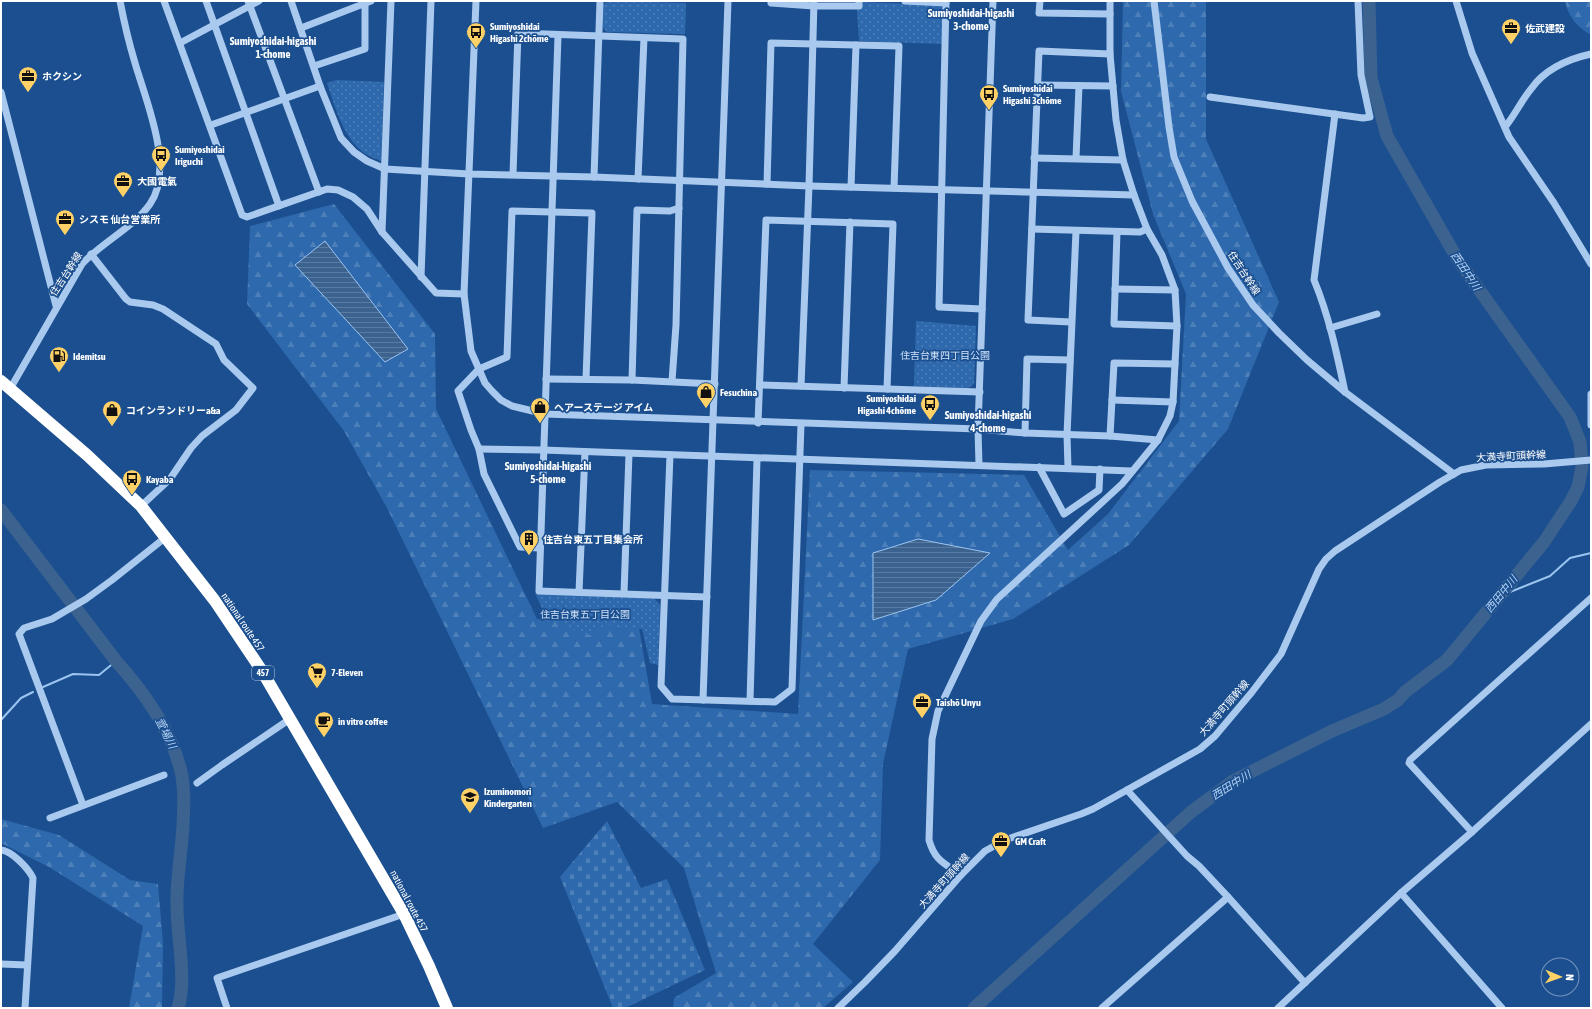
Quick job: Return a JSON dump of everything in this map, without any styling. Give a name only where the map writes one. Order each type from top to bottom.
[{"type":"highway","name":"national route 457","points":[[5,385],[87,455],[141,506],[215,601],[262,671],[404,914],[447,1008]]},
{"type":"street","name":"住吉台幹線","points":[[5,385],[82,264],[91,254],[145,210],[154,196],[159,183],[161,168],[157,141],[134,61],[120,1]]},
{"type":"street","points":[[164,1],[211,125],[242,215],[247,217],[332,188],[353,197],[367,209],[382,232],[436,294],[464,294]]},
{"type":"street","points":[[206,1],[279,206]]},
{"type":"street","points":[[180,43],[214,26],[249,3],[259,1]]},
{"type":"street","points":[[291,1],[320,86],[341,138],[354,152],[367,162],[385,169],[469,174],[513,174],[809,186],[1134,195]]},
{"type":"street","points":[[382,232],[391,1]]},
{"type":"street","points":[[421,277],[431,1]]},
{"type":"street","points":[[476,1],[464,294],[471,351],[485,383],[501,400],[512,406],[545,414],[978,429],[1158,440]]},
{"type":"street","points":[[594,177],[600,1]]},
{"type":"street","points":[[703,700],[708,597],[728,1]]},
{"type":"street","points":[[772,1],[772,3],[814,3],[859,6],[859,1]]},
{"type":"street","points":[[905,1],[946,2],[941,190],[940,307],[982,309]]},
{"type":"street","points":[[979,465],[978,429],[985,191],[993,1]]},
{"type":"street","points":[[1040,1],[1039,13],[1110,14]]},
{"type":"street","points":[[961,875],[936,858],[929,840],[932,739],[938,711],[980,621],[997,599],[1108,498],[1132,471],[1158,440],[1170,416],[1173,402],[1177,326],[1175,290],[1162,255],[1147,229],[1123,160],[1116,120],[1110,54],[1110,1]]},
{"type":"street","name":"住吉台幹線","points":[[1154,1],[1169,128],[1174,157],[1192,201],[1228,268],[1253,305],[1307,360],[1345,392],[1454,474]]},
{"type":"street","points":[[1210,98],[1370,118],[1361,75],[1358,1]]},
{"type":"street","points":[[1456,1],[1472,53],[1509,137],[1554,204],[1591,264]]},
{"type":"street","points":[[301,28],[368,2],[365,49],[314,66]]},
{"type":"street","points":[[249,3],[319,192]]},
{"type":"street","points":[[801,386],[808,221],[814,3]]},
{"type":"street","points":[[513,174],[518,33],[558,36],[683,39],[676,325],[672,382]]},
{"type":"street","points":[[558,36],[539,548],[539,591],[708,597]]},
{"type":"street","points":[[638,179],[644,38]]},
{"type":"street","points":[[767,184],[771,42],[899,46],[894,188]]},
{"type":"street","points":[[851,187],[856,45]]},
{"type":"street","points":[[1071,322],[1028,320],[1039,51],[1110,54]]},
{"type":"street","points":[[1505,127],[1513,118],[1530,90],[1539,80],[1566,61],[1591,54]]},
{"type":"street","points":[[211,125],[320,86]]},
{"type":"street","points":[[1038,86],[1113,86]]},
{"type":"street","points":[[1076,158],[1079,86]]},
{"type":"street","points":[[1,92],[56,306]]},
{"type":"street","points":[[1335,114],[1314,280],[1322,299],[1345,392]]},
{"type":"street","points":[[1034,158],[1123,160]]},
{"type":"street","points":[[632,380],[637,210],[670,211],[679,208]]},
{"type":"street","points":[[539,548],[520,546],[484,474],[479,449],[468,423],[458,391],[479,369],[507,357],[512,211],[592,213],[586,379]]},
{"type":"street","points":[[758,422],[766,220],[893,224],[887,389]]},
{"type":"street","points":[[844,388],[850,222]]},
{"type":"street","points":[[1032,229],[1117,232],[1140,232],[1147,229]]},
{"type":"street","points":[[1068,468],[1067,435],[1076,231]]},
{"type":"street","points":[[1117,232],[1114,324],[1177,326]]},
{"type":"street","points":[[91,254],[126,299],[130,302],[153,305],[163,309],[216,344],[224,360],[253,388],[236,410],[202,436],[191,448],[170,479],[141,506]]},
{"type":"street","points":[[1115,289],[1175,290]]},
{"type":"street","points":[[1330,328],[1377,314]]},
{"type":"street","points":[[1025,433],[1027,359],[1070,360]]},
{"type":"street","points":[[1110,436],[1114,363],[1175,364]]},
{"type":"street","points":[[546,379],[632,380],[715,384]]},
{"type":"street","points":[[760,385],[980,392]]},
{"type":"street","points":[[1591,394],[1591,425]]},
{"type":"street","points":[[1112,400],[1173,402]]},
{"type":"street","points":[[670,455],[661,686],[672,699],[775,702],[792,689],[801,424]]},
{"type":"street","points":[[479,449],[1132,471]]},
{"type":"street","points":[[579,592],[585,452]]},
{"type":"street","points":[[624,593],[629,454]]},
{"type":"street","points":[[750,701],[757,458]]},
{"type":"street","name":"大満寺町頭幹線","points":[[838,1008],[895,951],[961,875],[985,851],[1005,840],[1081,814],[1200,749],[1215,736],[1252,692],[1281,654],[1318,569],[1326,559],[1356,537],[1461,470],[1486,465],[1591,460]]},
{"type":"street","points":[[1039,467],[1064,514],[1099,490],[1100,469]]},
{"type":"street","points":[[83,805],[19,634],[24,628],[44,623],[86,599],[166,537]]},
{"type":"street","points":[[1472,832],[1409,763],[1410,760],[1591,598]]},
{"type":"street","points":[[198,783],[222,764],[290,720]]},
{"type":"street","points":[[1278,1008],[1401,893],[1472,832],[1591,724]]},
{"type":"street","points":[[50,818],[164,775]]},
{"type":"street","points":[[1127,790],[1156,823],[1228,897],[1305,983]]},
{"type":"street","points":[[1,850],[7,850],[29,870],[33,878],[27,965],[26,1008]]},
{"type":"street","points":[[1401,893],[1502,1008]]},
{"type":"street","points":[[1102,1008],[1228,897]]},
{"type":"street","points":[[227,1008],[217,978],[404,914]]},
{"type":"street","points":[[1,964],[27,965]]},
{"type":"green space","points":[[607,1],[686,3],[685,34],[607,32],[603,28],[603,5]]},
{"type":"green space","points":[[1123,1],[1206,1],[1206,139],[1279,302],[1228,429],[1129,545],[1013,619],[908,649],[883,764],[880,860],[813,944],[853,982],[823,1008],[673,1008],[674,998],[716,973],[684,868],[617,802],[543,828],[387,508],[344,431],[247,304],[250,226],[334,204],[435,334],[436,409],[537,619],[637,616],[652,704],[798,714],[810,470],[1024,475],[1068,550],[1108,514],[1179,421],[1186,294],[1153,214],[1121,91]]},
{"type":"green space","points":[[1565,1],[1591,1],[1591,35],[1574,21]]},
{"type":"green space","points":[[861,2],[940,5],[943,9],[942,44],[859,41],[857,10],[861,8]]},
{"type":"green space","points":[[337,80],[384,82],[381,161],[364,153],[350,139],[345,130],[327,83]]},
{"type":"green space","name":"住吉台東四丁目公園","points":[[916,321],[976,326],[974,384],[968,388],[914,386]]},
{"type":"green space","name":"住吉台東五丁目公園","points":[[535,593],[654,598],[660,605],[658,665],[650,663],[642,629],[605,625],[590,635],[576,631],[545,615]]},
{"type":"green space","points":[[1,819],[59,835],[130,880],[158,884],[163,943],[162,1008],[129,1008],[143,926],[49,867],[1,843]]},
{"type":"green space","points":[[607,821],[641,888],[667,879],[705,970],[625,1008],[613,1008],[560,877]]},
{"type":"shaded area","points":[[325,241],[408,349],[385,362],[295,265]]},
{"type":"shaded area","points":[[918,539],[990,553],[936,600],[873,620],[873,553]]},
{"type":"waterway","name":"西田中川","points":[[974,1008],[1191,812],[1233,781],[1332,731],[1384,709],[1398,700],[1405,692],[1447,660],[1544,542],[1571,501],[1578,487],[1582,467],[1580,442],[1570,417],[1458,260],[1387,136],[1371,78],[1369,1]]},
{"type":"waterway","name":"萱場川","points":[[1,510],[116,661],[145,696],[161,722],[179,764],[184,801],[177,896],[177,918],[182,971],[181,997],[178,1008]]},
{"type":"waterway","points":[[1500,596],[1550,576],[1570,558],[1591,553]]},
{"type":"waterway","points":[[43,687],[73,674],[99,675],[116,661]]},
{"type":"waterway","points":[[1,720],[21,698],[33,692]]},
{"type":"place","name":"佐武建設","points":[[1511,45]]},
{"type":"place","name":"Sumiyoshidai Higashi 2chōme","points":[[476,49]]},
{"type":"place","name":"ホクシン","points":[[28,93]]},
{"type":"place","name":"Sumiyoshidai Higashi 3chōme","points":[[989,111]]},
{"type":"place","name":"Sumiyoshidai Iriguchi","points":[[161,172]]},
{"type":"place","name":"大國電氣","points":[[123,198]]},
{"type":"place","name":"シスモ 仙台営業所","points":[[65,236]]},
{"type":"place","name":"Idemitsu","points":[[59,373]]},
{"type":"place","name":"Fesuchina","points":[[706,409]]},
{"type":"place","name":"Sumiyoshidai Higashi 4chōme","points":[[930,421]]},
{"type":"place","name":"ヘアーステージ アイム","points":[[540,424]]},
{"type":"place","name":"コインランドリーa&a","points":[[112,427]]},
{"type":"place","name":"Kayaba","points":[[132,496]]},
{"type":"place","name":"住吉台東五丁目集会所","points":[[529,556]]},
{"type":"place","name":"7-Eleven","points":[[317,689]]},
{"type":"place","name":"Taishō Unyu","points":[[922,719]]},
{"type":"place","name":"in vitro coffee","points":[[324,738]]},
{"type":"place","name":"Izuminomori Kindergarten","points":[[470,814]]},
{"type":"place","name":"GM Craft","points":[[1001,858]]},
{"type":"district","name":"Sumiyoshidai-higashi 3-chome","points":[[971,19]]},
{"type":"district","name":"Sumiyoshidai-higashi 1-chome","points":[[273,47]]},
{"type":"district","name":"Sumiyoshidai-higashi 4-chome","points":[[988,421]]},
{"type":"district","name":"Sumiyoshidai-higashi 5-chome","points":[[548,472]]}]
